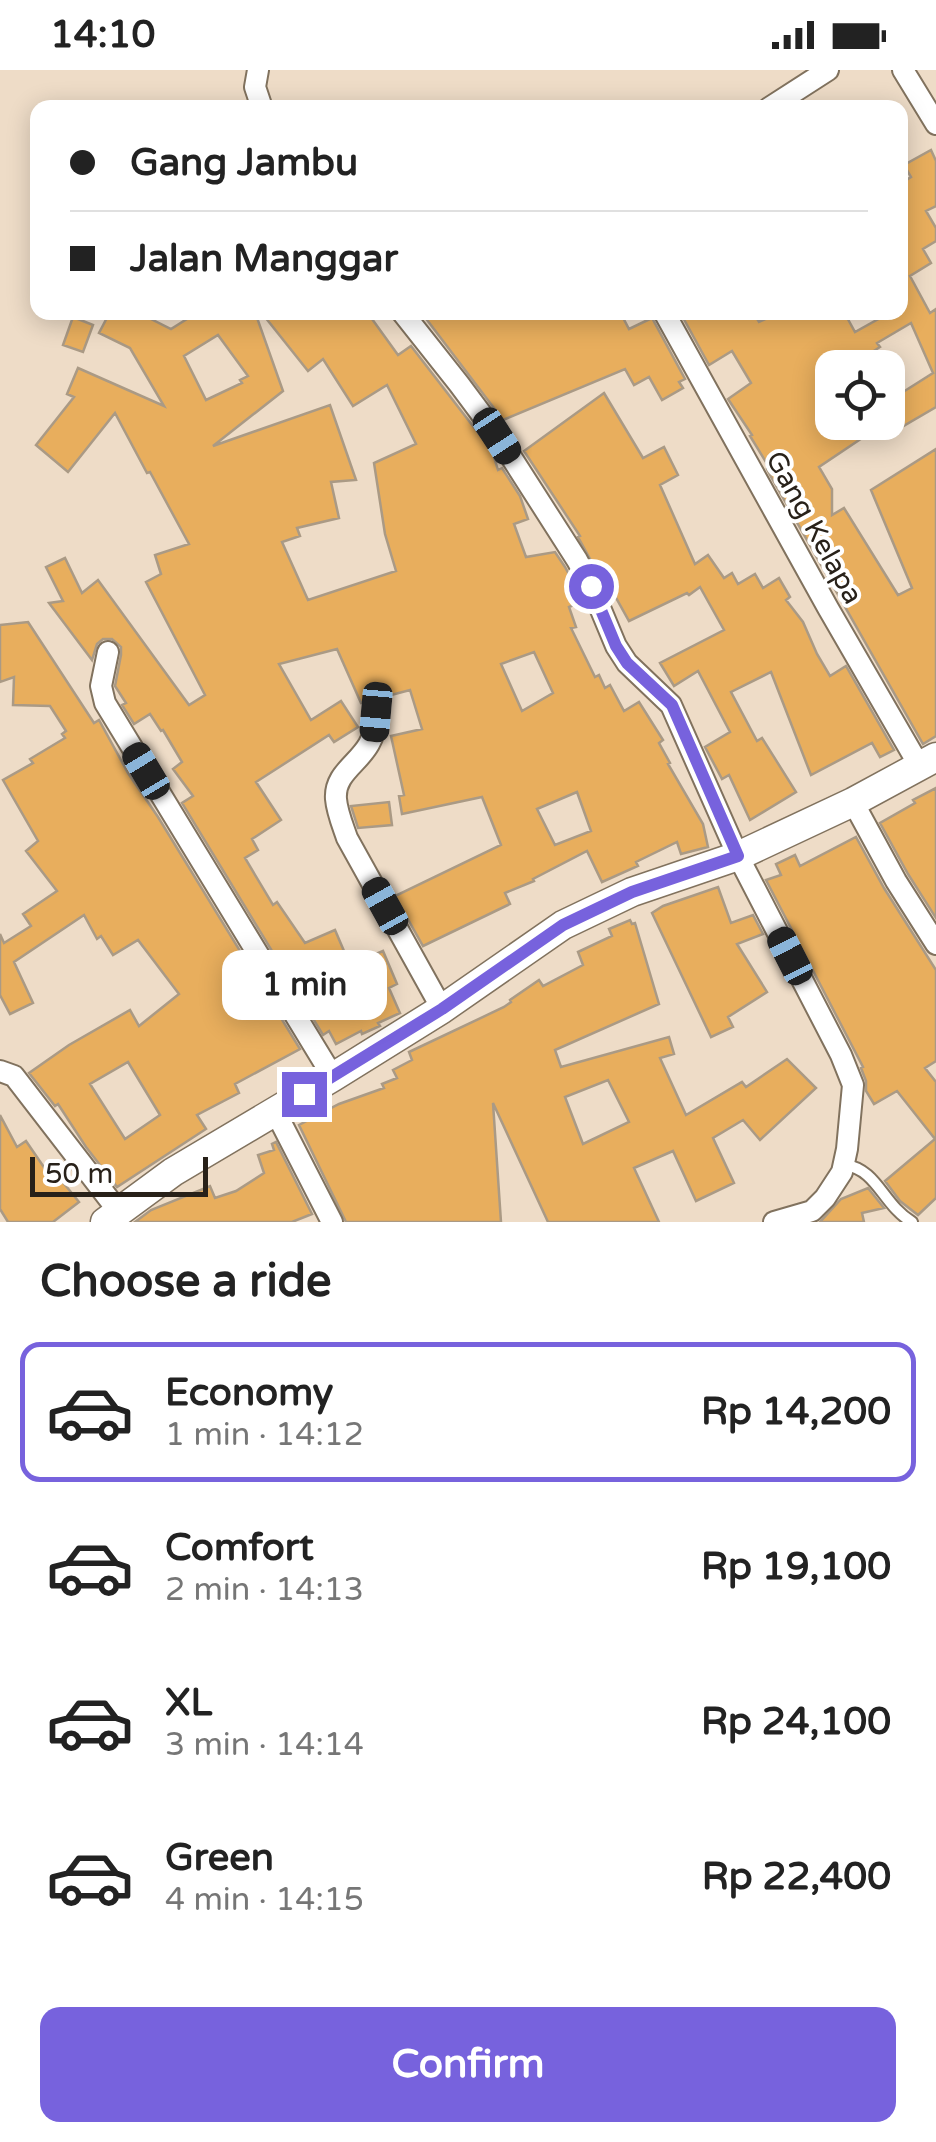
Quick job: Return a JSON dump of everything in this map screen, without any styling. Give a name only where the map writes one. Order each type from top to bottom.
[{"type":"main road","points":[[112,1217],[173,1172],[442,1009],[563,925],[632,892],[738,856],[928,762]]},
{"type":"street","points":[[258,70],[255,88],[259,100]]},
{"type":"street","points":[[781,100],[828,70]]},
{"type":"street","points":[[903,70],[936,124]]},
{"type":"street","points":[[408,320],[460,384],[523,476],[584,573],[627,663],[672,705],[738,856],[841,1055],[853,1085],[842,1171],[812,1211],[774,1222]]},
{"type":"street","name":"Gang Kelapa","points":[[668,320],[828,608],[928,762]]},
{"type":"street","points":[[108,652],[101,686],[105,703],[332,1078]]},
{"type":"street","points":[[376,712],[374,733],[367,748],[340,777],[335,795],[339,814],[347,838],[442,1009]]},
{"type":"street","points":[[853,802],[889,870],[936,944]]},
{"type":"street","points":[[0,1071],[14,1076],[112,1217]]},
{"type":"street","points":[[276,1111],[332,1222]]},
{"type":"lane","points":[[842,1171],[857,1166],[868,1173],[890,1205],[912,1222]]},
{"type":"building","points":[[931,150],[936,161],[936,206],[926,211],[936,228],[936,241],[923,249],[931,263],[910,276],[930,313],[936,309],[936,407],[905,425],[905,391],[933,373],[911,323],[877,343],[880,347],[875,350],[815,350],[815,440],[859,440],[819,467],[832,489],[832,515],[844,508],[898,595],[912,588],[871,490],[936,449],[936,736],[923,744],[770,475],[752,435],[728,399],[751,383],[732,351],[709,365],[684,320],[848,320],[855,332],[877,320],[908,320],[911,177],[908,163]]},
{"type":"building","points":[[72,320],[93,325],[83,352],[63,345]]},
{"type":"building","points":[[106,320],[153,320],[171,329],[185,320],[258,320],[283,391],[213,446],[330,405],[356,480],[331,482],[339,518],[297,528],[300,536],[282,542],[308,600],[396,571],[385,534],[374,463],[416,444],[387,385],[353,406],[323,359],[308,371],[267,320],[373,320],[398,355],[411,346],[486,443],[498,470],[502,468],[520,496],[528,519],[514,524],[526,557],[555,552],[565,567],[583,601],[569,607],[576,627],[571,628],[595,677],[599,675],[605,688],[610,685],[624,711],[639,702],[663,740],[659,743],[668,764],[703,824],[708,847],[681,854],[677,842],[602,882],[587,851],[505,893],[510,904],[423,946],[395,896],[501,845],[482,797],[402,814],[399,796],[404,795],[391,736],[422,729],[410,690],[361,703],[337,649],[279,664],[311,720],[341,701],[358,727],[334,742],[329,735],[256,782],[281,820],[252,839],[258,850],[245,858],[273,905],[277,902],[305,943],[335,930],[350,965],[383,951],[397,984],[389,988],[400,1013],[336,1044],[329,1031],[323,1035],[182,803],[193,796],[173,769],[182,762],[163,730],[150,714],[134,724],[122,705],[126,703],[115,686],[121,647],[112,639],[103,639],[92,660],[49,603],[63,601],[46,567],[65,558],[82,593],[98,580],[189,705],[205,695],[146,582],[161,574],[155,555],[189,544],[115,413],[68,472],[36,445],[74,397],[67,394],[78,368],[164,406],[130,348],[99,333]],"holes":[[[218,335],[248,376],[240,380],[242,383],[206,400],[184,356]],[[534,652],[553,693],[522,711],[501,664]],[[577,792],[591,831],[555,845],[537,809]]]},
{"type":"building","points":[[427,320],[624,320],[629,329],[653,320],[685,379],[679,382],[683,388],[662,400],[649,377],[634,385],[625,369],[503,420]]},
{"type":"building","points":[[604,393],[643,458],[664,447],[678,475],[660,485],[695,564],[708,555],[724,578],[732,573],[738,584],[755,574],[763,588],[779,578],[790,597],[786,600],[803,622],[830,676],[846,666],[894,750],[880,757],[872,743],[811,775],[771,672],[731,692],[757,741],[762,738],[796,792],[750,820],[729,775],[722,779],[705,747],[730,732],[698,671],[674,686],[660,663],[724,630],[700,587],[629,621],[524,451]]},
{"type":"building","points":[[28,622],[94,723],[99,720],[300,1049],[235,1084],[239,1093],[197,1115],[206,1129],[117,1187],[58,1104],[55,1106],[29,1073],[130,1010],[139,1026],[179,994],[138,940],[113,955],[101,936],[97,939],[84,915],[14,962],[33,1003],[10,1014],[0,995],[0,934],[4,943],[31,926],[23,914],[57,891],[26,851],[38,841],[3,780],[33,763],[30,759],[65,738],[62,734],[66,731],[50,706],[13,705],[14,677],[0,682],[0,625]],"holes":[[[128,1062],[160,1115],[125,1139],[90,1084]]]},
{"type":"building","points":[[936,788],[936,918],[880,823]]},
{"type":"building","points":[[389,802],[392,825],[358,828],[351,806]]},
{"type":"building","points":[[856,837],[936,970],[936,1061],[925,1068],[936,1082],[936,1198],[918,1215],[900,1201],[885,1181],[935,1139],[897,1091],[874,1104],[866,1091],[863,1067],[766,880],[781,875],[776,864],[795,855],[800,866]]},
{"type":"building","points":[[718,887],[731,923],[753,915],[763,934],[737,944],[767,992],[728,1017],[733,1027],[711,1037],[652,913]]},
{"type":"building","points":[[630,920],[635,923],[659,1004],[555,1050],[561,1067],[669,1037],[674,1054],[660,1058],[686,1115],[742,1082],[746,1087],[787,1059],[816,1088],[760,1140],[743,1120],[713,1138],[734,1183],[696,1201],[673,1151],[634,1168],[659,1222],[548,1222],[493,1103],[501,1222],[346,1222],[299,1125],[339,1104],[384,1088],[382,1084],[397,1078],[393,1070],[412,1060],[409,1052],[504,1007],[539,980],[543,986],[583,965],[578,952],[612,936],[609,929]],"holes":[[[608,1080],[629,1122],[583,1144],[565,1097]]]},
{"type":"building","points":[[0,1115],[17,1147],[26,1141],[52,1179],[57,1175],[79,1202],[53,1222],[8,1222],[0,1209]]},
{"type":"building","points":[[276,1142],[312,1214],[292,1222],[135,1222],[151,1210],[210,1186],[215,1198],[236,1191],[264,1173],[258,1155],[274,1150],[272,1144]]},
{"type":"building","points":[[868,1188],[884,1208],[862,1213],[864,1222],[820,1222],[841,1199]]},
{"type":"route","points":[[304,1094],[442,1009],[563,925],[632,892],[738,856],[672,705],[627,663],[591,586]]}]
